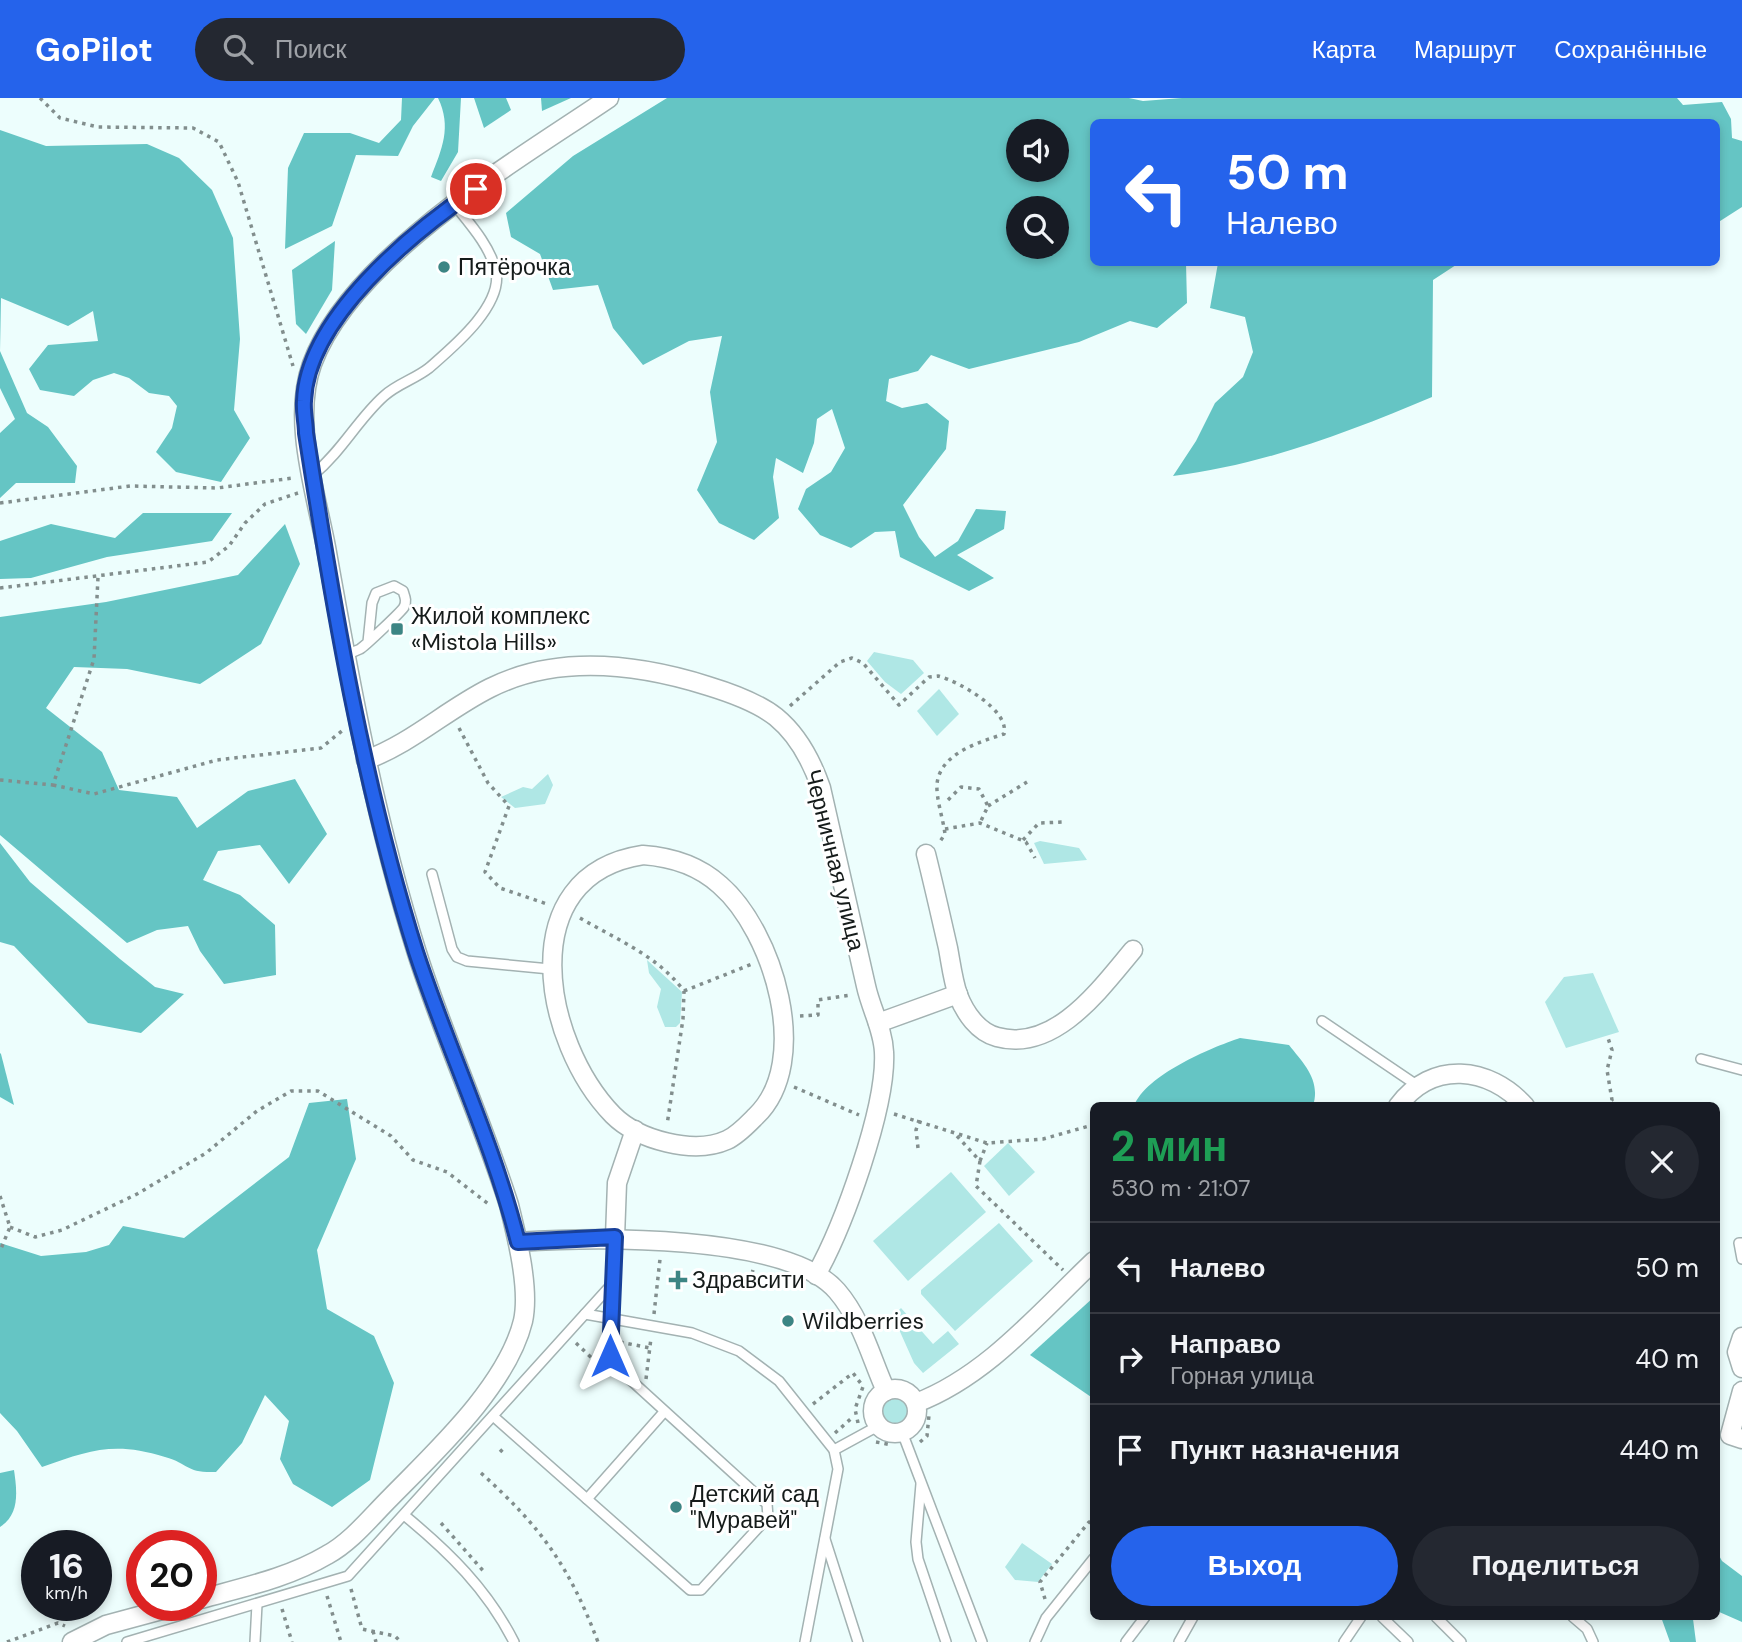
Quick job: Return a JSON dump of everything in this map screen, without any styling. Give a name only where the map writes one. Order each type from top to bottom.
[{"type":"street","points":[[217,1594],[292,1573],[329,1554],[364,1524],[425,1462],[484,1395],[512,1349],[523,1321],[524,1301],[518,1242],[485,1134],[416,951],[366,760],[311,475],[304,400],[312,363],[350,302],[417,233],[454,204],[609,98]]},
{"type":"street","name":"Черничная улица","points":[[366,760],[410,741],[490,688],[523,676],[560,668],[625,666],[658,672],[728,692],[776,717],[812,763],[821,788],[884,1054],[877,1111],[836,1236],[816,1275]]},
{"type":"street","points":[[930,850],[958,994],[968,1014],[985,1031],[1009,1040],[1027,1039],[1045,1032],[1076,1012],[1133,950]]},
{"type":"street","points":[[661,856],[703,871],[722,886],[754,929],[776,983],[783,1037],[782,1065],[774,1089],[762,1111],[727,1140],[704,1145],[678,1144],[635,1130],[614,1116],[584,1077],[558,1013],[550,969],[557,925],[574,891],[605,864],[624,858],[661,856]]},
{"type":"street","points":[[878,1023],[958,994]]},
{"type":"street","points":[[1402,1102],[1418,1086],[1440,1075],[1476,1074],[1512,1092],[1521,1102]]},
{"type":"street","points":[[615,1237],[617,1183],[635,1130]]},
{"type":"street","points":[[518,1242],[615,1237],[693,1243],[745,1252],[816,1275],[835,1289],[850,1308],[886,1391]]},
{"type":"street","points":[[886,1391],[874,1406],[869,1431],[889,1432],[905,1441],[921,1401],[976,1372],[1090,1265]]},
{"type":"street","points":[[1742,1337],[1737,1352],[1742,1368]]},
{"type":"street","points":[[886,1391],[906,1392],[921,1401]]},
{"type":"street","points":[[1742,1391],[1730,1435],[1742,1439]]},
{"type":"street","points":[[79,1639],[106,1625],[126,1620]]},
{"type":"lane","points":[[311,475],[336,456],[381,398],[428,368],[490,306],[497,285],[495,270],[482,241],[454,204]]},
{"type":"lane","points":[[345,655],[368,642],[404,609],[406,600],[403,591],[394,586],[376,593],[372,603],[368,642]]},
{"type":"lane","points":[[432,874],[452,949],[457,957],[467,961],[550,969]]},
{"type":"lane","points":[[1322,1021],[1418,1086]]},
{"type":"lane","points":[[1701,1059],[1742,1070]]},
{"type":"lane","points":[[493,1416],[695,1592],[768,1517],[767,1504],[612,1363],[610,1318],[615,1237]]},
{"type":"lane","points":[[1742,1243],[1739,1243],[1742,1259]]},
{"type":"lane","points":[[127,1642],[348,1576],[612,1284]]},
{"type":"lane","points":[[585,1314],[692,1333],[739,1351],[779,1381],[834,1450],[838,1469],[805,1642]]},
{"type":"lane","points":[[587,1499],[664,1412]]},
{"type":"lane","points":[[834,1450],[869,1431]]},
{"type":"lane","points":[[905,1441],[982,1642]]},
{"type":"lane","points":[[921,1480],[916,1542],[918,1559],[946,1642]]},
{"type":"lane","points":[[404,1515],[449,1551],[471,1576],[514,1642]]},
{"type":"lane","points":[[825,1538],[858,1642]]},
{"type":"lane","points":[[1035,1642],[1046,1618],[1090,1563]]},
{"type":"lane","points":[[255,1642],[257,1604]]},
{"type":"lane","points":[[1126,1642],[1143,1620]]},
{"type":"lane","points":[[1179,1642],[1191,1620]]},
{"type":"lane","points":[[1344,1642],[1359,1620]]},
{"type":"lane","points":[[1385,1620],[1408,1642]]},
{"type":"lane","points":[[1439,1620],[1461,1642]]},
{"type":"lane","points":[[1576,1620],[1587,1629],[1593,1642]]},
{"type":"path","points":[[40,98],[60,118],[97,127],[193,128],[219,142],[238,182],[269,296],[304,400]]},
{"type":"path","points":[[0,503],[130,486],[217,488],[311,475],[307,489],[265,503],[245,523],[229,546],[208,562],[0,588]]},
{"type":"path","points":[[53,785],[94,659],[98,577]]},
{"type":"path","points":[[790,706],[840,662],[852,658],[863,663],[899,705],[929,677],[938,676],[994,707],[1005,726],[1004,734],[965,748],[944,766],[937,784],[944,838],[930,850]]},
{"type":"path","points":[[0,780],[53,785],[94,794],[217,760],[321,748],[350,724]]},
{"type":"path","points":[[459,728],[488,783],[509,806],[486,863],[485,872],[489,880],[512,894],[547,904]]},
{"type":"path","points":[[980,823],[988,806],[1027,782]]},
{"type":"path","points":[[948,800],[961,787],[970,786],[985,796],[988,806]]},
{"type":"path","points":[[1023,840],[1039,823],[1062,822]]},
{"type":"path","points":[[945,830],[980,823],[1023,840],[1035,858]]},
{"type":"path","points":[[579,917],[646,956],[664,969],[684,991],[683,1019],[667,1125]]},
{"type":"path","points":[[684,991],[752,964]]},
{"type":"path","points":[[800,1016],[818,1015],[818,1000],[851,995]]},
{"type":"path","points":[[1608,1038],[1612,1050],[1607,1070],[1612,1100],[1610,1102]]},
{"type":"path","points":[[794,1087],[859,1115]]},
{"type":"path","points":[[10,1227],[34,1237],[62,1230],[137,1194],[206,1153],[257,1111],[291,1091],[318,1091],[391,1136],[413,1160],[447,1172],[476,1198],[500,1208]]},
{"type":"path","points":[[894,1114],[919,1120],[957,1136],[987,1143],[1043,1139],[1089,1126]]},
{"type":"path","points":[[918,1148],[916,1130],[919,1120]]},
{"type":"path","points":[[957,1136],[980,1161]]},
{"type":"path","points":[[987,1143],[980,1161],[976,1186],[1061,1268]]},
{"type":"path","points":[[0,1196],[10,1227],[0,1251]]},
{"type":"path","points":[[653,1316],[661,1253]]},
{"type":"path","points":[[625,1343],[627,1333]]},
{"type":"path","points":[[646,1372],[651,1338]]},
{"type":"path","points":[[614,1341],[650,1348]]},
{"type":"path","points":[[813,1404],[853,1373],[862,1385]]},
{"type":"path","points":[[871,1380],[862,1385],[855,1416],[869,1431],[871,1444],[923,1441],[929,1429],[921,1401]]},
{"type":"path","points":[[481,1474],[524,1512],[555,1550],[576,1587],[598,1642]]},
{"type":"path","points":[[441,1522],[456,1537]]},
{"type":"path","points":[[1046,1618],[1044,1590],[1040,1581],[1090,1522]]},
{"type":"path","points":[[351,1589],[362,1629],[395,1636],[401,1642]]},
{"type":"path","points":[[327,1596],[341,1642]]},
{"type":"path","points":[[282,1609],[292,1642]]},
{"type":"path","points":[[7,1642],[58,1623],[79,1639]]},
{"type":"path","points":[[373,1632],[376,1642]]},
{"type":"shaded area","points":[[402,98],[435,98],[413,126],[398,156],[356,155],[332,226],[285,249],[288,168],[304,133],[350,133],[379,143],[401,120]]},
{"type":"shaded area","points":[[438,98],[461,98],[458,152],[441,181],[431,177],[442,147],[445,128]]},
{"type":"shaded area","points":[[474,98],[506,98],[511,110],[484,128]]},
{"type":"shaded area","points":[[541,98],[571,98],[542,111]]},
{"type":"shaded area","points":[[667,98],[1129,98],[1143,101],[1182,98],[1677,98],[1683,105],[1722,102],[1731,119],[1732,138],[1742,141],[1742,207],[1720,221],[1720,119],[1090,119],[1090,266],[1186,266],[1187,303],[1157,328],[1130,321],[1079,342],[969,369],[931,355],[918,371],[889,379],[886,401],[902,408],[927,403],[949,421],[946,449],[903,505],[919,537],[935,557],[958,541],[976,509],[1006,511],[1004,529],[957,555],[994,578],[969,591],[900,557],[895,531],[875,532],[851,548],[820,535],[798,509],[806,489],[831,472],[845,448],[832,409],[817,419],[814,443],[803,473],[776,458],[773,477],[779,518],[754,540],[719,523],[697,490],[717,442],[710,392],[722,336],[689,341],[643,365],[613,328],[598,285],[553,290],[540,254],[511,237],[506,213],[573,156]]},
{"type":"shaded area","points":[[0,130],[46,146],[147,144],[179,158],[212,190],[233,238],[240,339],[234,410],[250,438],[221,482],[176,472],[156,452],[172,428],[177,406],[169,396],[149,393],[129,378],[114,373],[93,380],[74,396],[40,390],[29,369],[48,345],[98,341],[93,311],[68,326],[1,298],[0,351]]},
{"type":"shaded area","points":[[335,241],[332,290],[306,334],[296,324],[292,270]]},
{"type":"shaded area","points":[[1217,266],[1454,266],[1433,280],[1432,397],[1305,446],[1240,464],[1173,476],[1196,441],[1215,403],[1243,377],[1253,352],[1245,317],[1210,308]]},
{"type":"shaded area","points":[[0,351],[27,413],[48,427],[77,466],[75,483],[16,483],[0,498],[0,433],[15,419],[0,388]]},
{"type":"shaded area","points":[[143,513],[232,513],[212,541],[107,557],[31,578],[0,579],[0,541],[51,524],[115,538]]},
{"type":"shaded area","points":[[285,524],[300,564],[261,644],[200,684],[127,669],[74,667],[46,708],[102,752],[119,790],[177,797],[197,828],[248,791],[295,779],[327,834],[289,884],[260,845],[218,851],[203,880],[240,895],[275,925],[276,975],[224,984],[200,951],[188,926],[157,930],[127,943],[0,835],[0,617],[106,602],[238,575]]},
{"type":"shaded area","points":[[874,652],[913,660],[924,673],[901,694],[885,682],[867,661]]},
{"type":"shaded area","points":[[939,689],[959,714],[937,736],[917,711]]},
{"type":"shaded area","points":[[548,774],[553,785],[545,804],[515,808],[501,797],[523,787],[532,789]]},
{"type":"shaded area","points":[[1040,841],[1079,848],[1087,860],[1044,864],[1034,843]]},
{"type":"shaded area","points":[[0,843],[30,882],[120,959],[155,987],[184,994],[141,1033],[88,1023],[14,946],[0,942]]},
{"type":"shaded area","points":[[647,960],[682,992],[680,1023],[676,1027],[665,1027],[657,1007],[661,989],[649,973]]},
{"type":"shaded area","points":[[1593,973],[1619,1032],[1566,1048],[1545,1002],[1564,977]]},
{"type":"shaded area","points":[[1240,1038],[1289,1045],[1310,1073],[1315,1088],[1314,1102],[1137,1102],[1151,1084],[1165,1073],[1212,1048]]},
{"type":"shaded area","points":[[1,1054],[14,1105],[0,1097]]},
{"type":"shaded area","points":[[347,1099],[356,1159],[317,1250],[327,1309],[374,1336],[394,1383],[370,1480],[332,1507],[293,1484],[280,1459],[289,1421],[265,1395],[242,1443],[216,1472],[193,1470],[173,1460],[131,1449],[88,1452],[42,1467],[17,1431],[0,1413],[0,1243],[41,1256],[86,1252],[109,1245],[123,1226],[184,1238],[289,1157],[309,1103]]},
{"type":"shaded area","points":[[1008,1143],[1035,1172],[1009,1196],[984,1166]]},
{"type":"shaded area","points":[[951,1172],[986,1212],[908,1281],[873,1241]]},
{"type":"shaded area","points":[[999,1223],[1033,1261],[955,1331],[921,1294],[921,1290]]},
{"type":"shaded area","points":[[1090,1301],[1090,1396],[1030,1355]]},
{"type":"shaded area","points":[[901,1308],[933,1344],[948,1331],[959,1344],[923,1373],[914,1363],[893,1316]]},
{"type":"shaded area","points":[[895,1398],[904,1402],[908,1411],[904,1420],[895,1424],[886,1420],[882,1411],[886,1402]]},
{"type":"shaded area","points":[[14,1470],[16,1502],[11,1516],[0,1527],[0,1473]]},
{"type":"shaded area","points":[[1022,1543],[1052,1564],[1038,1582],[1015,1580],[1005,1567]]},
{"type":"shaded area","points":[[1720,1557],[1742,1576],[1742,1622],[1720,1612]]},
{"type":"shaded area","points":[[1662,1620],[1693,1620],[1696,1642],[1670,1642]]},
{"type":"place","name":"Пятёрочка","points":[[444,267]]},
{"type":"place","name":"Жилой комплекс «Mistola Hills»","points":[[397,629]]},
{"type":"place","name":"Здравсити","points":[[678,1280]]},
{"type":"place","name":"Wildberries","points":[[788,1321]]},
{"type":"place","name":"Детский сад \"Муравей\"","points":[[676,1507]]},
{"type":"route","points":[[476,189],[417,233],[384,264],[334,323],[312,363],[304,400],[306,433],[357,723],[416,951],[498,1171],[518,1242],[615,1237],[610,1356]]}]
